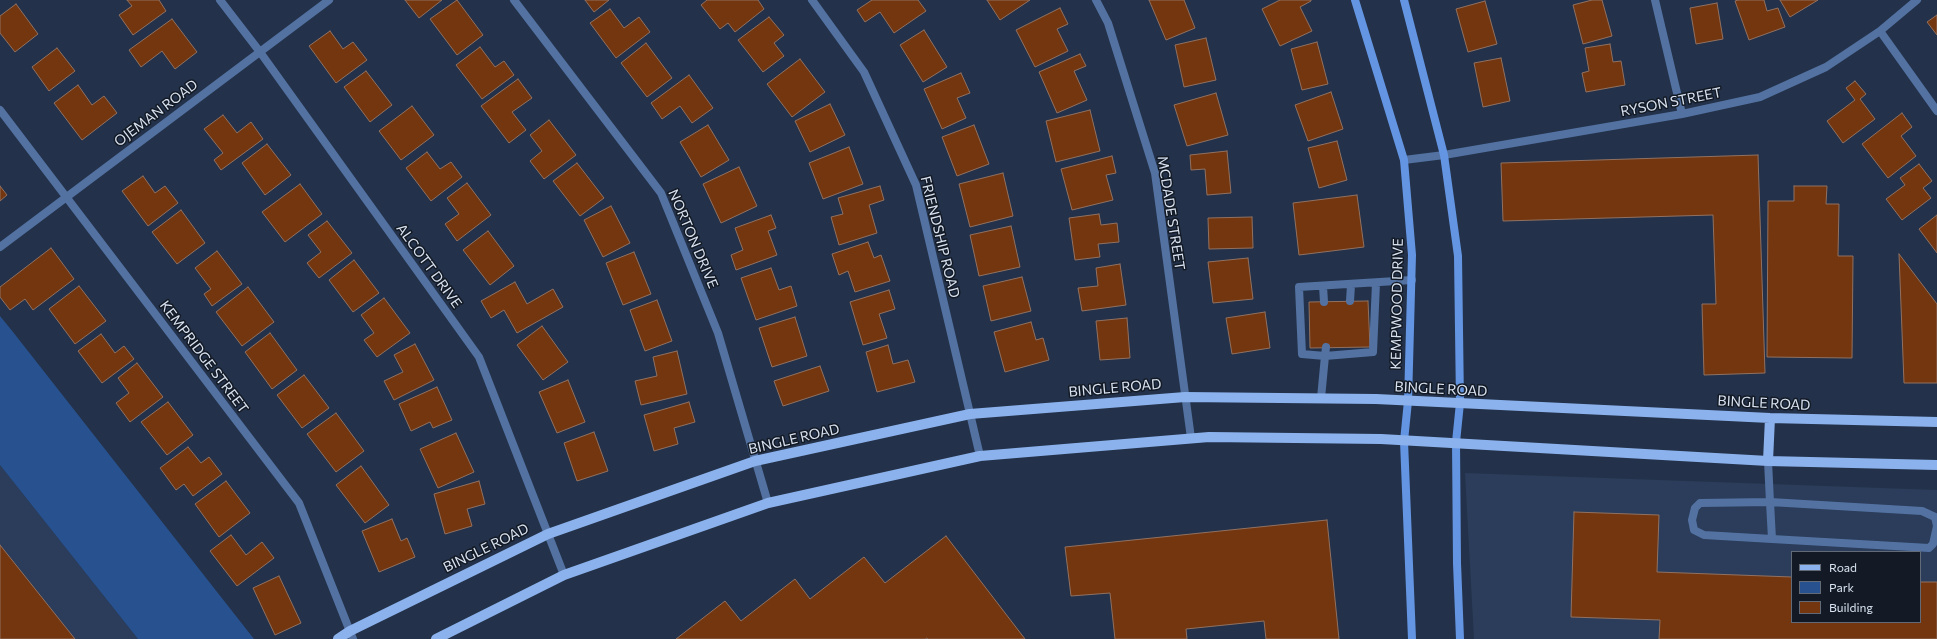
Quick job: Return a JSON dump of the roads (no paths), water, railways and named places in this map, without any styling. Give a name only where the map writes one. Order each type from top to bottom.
[{"type":"main road","name":"KEMPWOOD DRIVE","points":[[1355,0],[1404,160],[1412,255],[1408,401],[1404,441],[1412,639]]},
{"type":"main road","points":[[1404,0],[1444,155],[1458,256],[1460,403],[1456,442],[1457,563],[1460,639]]},
{"type":"main road","name":"BINGLE ROAD","points":[[338,639],[352,635],[548,534],[755,462],[970,414],[1185,397],[1321,398],[1770,418],[1937,422]]},
{"type":"main road","points":[[1768,461],[1770,418]]},
{"type":"main road","points":[[436,639],[564,576],[768,503],[980,456],[1209,437],[1456,442],[1768,461],[1937,465]]},
{"type":"street","name":"ALCOTT DRIVE","points":[[220,0],[260,52],[479,357],[564,576]]},
{"type":"street","name":"OJEMAN ROAD","points":[[0,247],[329,0]]},
{"type":"street","name":"NORTON DRIVE","points":[[514,0],[661,192],[718,333],[768,503]]},
{"type":"street","name":"FRIENDSHIP ROAD","points":[[812,0],[864,72],[916,185],[980,456]]},
{"type":"street","name":"MCDADE STREET","points":[[1096,0],[1108,23],[1154,172],[1191,438]]},
{"type":"street","points":[[1655,0],[1682,114]]},
{"type":"street","name":"RYSON STREET","points":[[1404,160],[1444,155],[1682,114],[1760,97],[1826,67],[1880,31],[1917,0]]},
{"type":"street","points":[[1880,31],[1937,111]]},
{"type":"street","name":"KEMPRIDGE STREET","points":[[0,110],[299,503],[352,635]]},
{"type":"street","points":[[1376,283],[1373,352],[1351,351],[1325,356],[1302,354],[1299,287],[1351,285],[1412,280]]},
{"type":"street","points":[[1350,301],[1351,285]]},
{"type":"street","points":[[1323,286],[1324,302]]},
{"type":"street","points":[[1321,398],[1326,347]]},
{"type":"street","points":[[1768,461],[1772,539]]},
{"type":"street","points":[[1770,502],[1922,511],[1935,517],[1937,526],[1933,544],[1929,548],[1704,535],[1694,530],[1692,520],[1695,508],[1700,503],[1770,502]]}]
